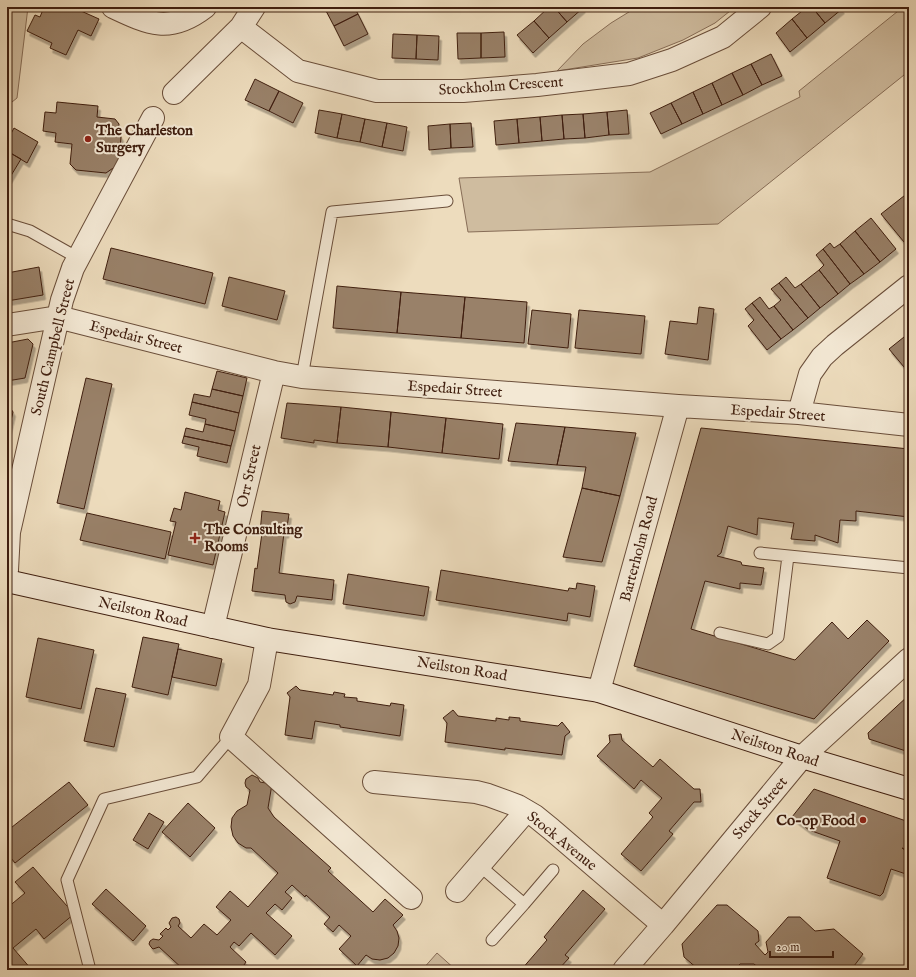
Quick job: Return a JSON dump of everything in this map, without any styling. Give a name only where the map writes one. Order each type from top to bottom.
[{"type":"street","points":[[113,7],[141,13],[155,23],[170,24],[183,21],[205,7]]},
{"type":"street","points":[[174,93],[242,27],[254,7]]},
{"type":"street","name":"Stockholm Crescent","points":[[242,27],[298,71],[377,91],[463,91],[537,85],[629,74],[672,60],[723,37],[760,7]]},
{"type":"street","name":"South Campbell Street","points":[[7,570],[9,532],[58,317],[73,268],[153,118]]},
{"type":"street","points":[[799,414],[810,374],[822,357],[909,286]]},
{"type":"street","name":"Espedair Street","points":[[7,325],[58,317],[274,372],[302,377],[799,414],[909,425]]},
{"type":"street","name":"Orr Street","points":[[213,627],[274,372]]},
{"type":"street","name":"Barterholm Road","points":[[599,691],[678,406]]},
{"type":"street","name":"Neilston Road","points":[[7,581],[267,639],[599,691],[802,757],[909,789]]},
{"type":"street","points":[[267,639],[259,685],[231,737],[411,898]]},
{"type":"street","name":"Stock Street","points":[[624,970],[802,757],[909,659]]},
{"type":"street","name":"Stock Avenue","points":[[374,782],[476,792],[499,798],[526,811],[551,829],[663,925]]},
{"type":"street","points":[[457,891],[526,811]]},
{"type":"lane","points":[[302,377],[332,212],[447,201]]},
{"type":"lane","points":[[7,224],[30,231],[78,258]]},
{"type":"lane","points":[[760,553],[909,568]]},
{"type":"lane","points":[[720,633],[768,644],[778,637],[788,556]]},
{"type":"lane","points":[[90,970],[67,880],[104,799],[197,777],[231,737]]},
{"type":"lane","points":[[479,865],[524,904]]},
{"type":"lane","points":[[492,940],[553,870]]},
{"type":"shaded area","points":[[7,7],[28,7],[17,98],[7,106]]},
{"type":"shaded area","points":[[637,7],[735,7],[715,23],[683,40],[638,58],[557,71],[583,44],[611,23]]},
{"type":"shaded area","points":[[903,7],[909,7],[909,71],[718,224],[468,232],[459,178],[650,172],[800,97],[799,91]]},
{"type":"shaded area","points":[[437,953],[456,970],[422,970]]},
{"type":"building","points":[[44,7],[72,7],[99,19],[91,36],[78,30],[66,55],[50,48],[52,43],[27,31],[35,15],[40,17]]},
{"type":"building","points":[[324,7],[354,7],[358,14],[334,26]]},
{"type":"building","points":[[549,7],[554,7],[567,22],[549,38],[534,21]]},
{"type":"building","points":[[554,7],[582,7],[583,8],[567,22]]},
{"type":"building","points":[[807,7],[812,7],[825,23],[807,38],[792,19]]},
{"type":"building","points":[[812,7],[840,7],[842,9],[825,23]]},
{"type":"building","points":[[358,14],[368,34],[344,46],[334,26]]},
{"type":"building","points":[[792,19],[807,38],[790,52],[776,33]]},
{"type":"building","points":[[534,21],[549,38],[533,53],[517,35]]},
{"type":"building","points":[[504,32],[505,57],[481,58],[481,33]]},
{"type":"building","points":[[457,33],[481,33],[481,58],[458,59]]},
{"type":"building","points":[[393,34],[417,35],[416,59],[392,58]]},
{"type":"building","points":[[417,35],[439,36],[438,60],[416,59]]},
{"type":"building","points":[[771,54],[782,76],[762,85],[751,64]]},
{"type":"building","points":[[751,64],[762,85],[743,95],[732,73]]},
{"type":"building","points":[[732,73],[743,95],[722,105],[712,83]]},
{"type":"building","points":[[255,79],[279,91],[269,111],[245,100]]},
{"type":"building","points":[[712,83],[722,105],[703,114],[693,92]]},
{"type":"building","points":[[279,91],[303,103],[293,123],[269,111]]},
{"type":"building","points":[[693,92],[703,114],[682,124],[671,103]]},
{"type":"building","name":"The Charleston Surgery","points":[[57,102],[98,106],[97,117],[115,119],[119,124],[118,132],[121,137],[119,164],[106,173],[76,170],[70,164],[72,144],[55,142],[56,133],[43,131],[45,112],[56,113]]},
{"type":"building","points":[[671,103],[682,124],[661,134],[650,113]]},
{"type":"building","points":[[319,110],[342,114],[337,138],[315,133]]},
{"type":"building","points":[[627,110],[629,134],[609,135],[607,112]]},
{"type":"building","points":[[607,112],[609,135],[585,138],[583,114]]},
{"type":"building","points":[[342,114],[365,119],[360,142],[337,138]]},
{"type":"building","points":[[583,114],[585,138],[564,139],[562,115]]},
{"type":"building","points":[[562,115],[564,139],[542,141],[540,117]]},
{"type":"building","points":[[540,117],[542,141],[519,143],[517,119]]},
{"type":"building","points":[[365,119],[387,123],[382,147],[360,142]]},
{"type":"building","points":[[517,119],[519,143],[496,145],[494,121]]},
{"type":"building","points":[[387,123],[407,127],[403,151],[382,147]]},
{"type":"building","points":[[471,123],[473,147],[451,148],[450,124]]},
{"type":"building","points":[[450,124],[451,148],[429,150],[428,126]]},
{"type":"building","points":[[14,128],[38,142],[27,163],[7,151],[7,141]]},
{"type":"building","points":[[7,151],[21,159],[9,179],[7,178]]},
{"type":"building","points":[[909,192],[909,238],[904,242],[881,214]]},
{"type":"building","points":[[871,218],[896,249],[880,262],[855,231]]},
{"type":"building","points":[[855,231],[880,262],[864,274],[840,244]]},
{"type":"building","points":[[830,243],[834,248],[840,244],[864,274],[850,284],[823,249]]},
{"type":"building","points":[[111,248],[213,273],[205,304],[103,279]]},
{"type":"building","points":[[823,249],[850,284],[838,294],[819,270],[824,265],[816,255]]},
{"type":"building","points":[[39,267],[43,295],[7,301],[7,273]]},
{"type":"building","points":[[819,270],[838,294],[820,308],[801,284]]},
{"type":"building","points":[[229,277],[285,291],[277,320],[222,306]]},
{"type":"building","points":[[786,277],[795,288],[801,284],[820,308],[808,318],[779,283]]},
{"type":"building","points":[[779,283],[808,318],[793,330],[774,306],[781,300],[771,289]]},
{"type":"building","points":[[337,286],[401,292],[397,333],[333,328]]},
{"type":"building","points":[[401,292],[465,297],[461,338],[397,333]]},
{"type":"building","points":[[465,297],[527,302],[524,343],[461,338]]},
{"type":"building","points":[[760,297],[769,309],[774,306],[793,330],[781,339],[752,303]]},
{"type":"building","points":[[752,303],[781,339],[767,350],[748,326],[754,320],[745,309]]},
{"type":"building","points":[[699,307],[714,309],[708,360],[665,354],[670,321],[697,324]]},
{"type":"building","points":[[532,310],[571,314],[568,348],[528,344]]},
{"type":"building","points":[[579,310],[645,316],[641,354],[575,348]]},
{"type":"building","points":[[909,333],[909,373],[889,349]]},
{"type":"building","points":[[28,339],[33,344],[25,378],[7,381],[7,343]]},
{"type":"building","points":[[217,371],[247,378],[243,396],[212,389]]},
{"type":"building","points":[[86,378],[112,384],[84,509],[57,503]]},
{"type":"building","points":[[212,389],[243,396],[239,413],[192,402],[194,394],[210,397]]},
{"type":"building","points":[[192,402],[239,413],[235,431],[205,424],[206,419],[189,415]]},
{"type":"building","points":[[287,403],[341,407],[337,443],[314,440],[314,443],[281,438]]},
{"type":"building","points":[[7,405],[13,412],[8,433],[7,433]]},
{"type":"building","points":[[341,407],[391,412],[388,447],[337,443]]},
{"type":"building","points":[[391,412],[446,418],[442,453],[388,447]]},
{"type":"building","points":[[446,418],[503,424],[499,459],[442,453]]},
{"type":"building","points":[[516,423],[565,427],[557,465],[508,461]]},
{"type":"building","points":[[205,424],[235,431],[231,446],[184,436],[186,428],[203,432]]},
{"type":"building","points":[[565,427],[636,433],[620,496],[582,488],[586,467],[557,465]]},
{"type":"building","points":[[701,428],[909,449],[909,517],[856,511],[856,521],[840,520],[838,543],[815,535],[815,541],[791,539],[794,523],[758,518],[757,535],[728,526],[721,553],[717,556],[741,562],[742,565],[764,568],[761,585],[740,583],[740,589],[705,581],[691,629],[795,660],[832,622],[848,639],[867,620],[889,641],[814,719],[634,666]]},
{"type":"building","points":[[184,436],[231,446],[227,463],[197,456],[199,447],[182,443]]},
{"type":"building","points":[[582,488],[620,496],[602,562],[563,557]]},
{"type":"building","name":"The Consulting Rooms","points":[[185,492],[220,501],[218,510],[225,512],[213,565],[168,555],[176,522],[170,521],[174,508],[181,510]]},
{"type":"building","points":[[262,511],[289,514],[286,534],[284,533],[279,573],[334,580],[332,600],[297,596],[295,602],[290,604],[286,602],[285,595],[252,591],[262,533],[260,533]]},
{"type":"building","points":[[87,513],[171,532],[165,559],[80,540]]},
{"type":"building","points":[[441,570],[568,591],[569,588],[576,589],[577,583],[595,586],[590,617],[568,613],[567,621],[436,600]]},
{"type":"building","points":[[348,574],[429,587],[424,616],[343,604]]},
{"type":"building","points":[[143,637],[179,644],[168,695],[132,687]]},
{"type":"building","points":[[38,638],[94,650],[81,709],[26,697]]},
{"type":"building","points":[[178,649],[222,659],[216,686],[172,677]]},
{"type":"building","points":[[296,686],[300,690],[333,695],[334,692],[345,694],[344,697],[357,698],[357,701],[390,706],[391,703],[404,705],[400,736],[340,727],[340,725],[315,721],[312,739],[285,735],[290,697],[287,693]]},
{"type":"building","points":[[96,688],[126,694],[114,747],[84,741]]},
{"type":"building","points":[[909,695],[909,752],[869,739],[868,733]]},
{"type":"building","points":[[453,710],[458,716],[496,721],[496,718],[509,720],[509,717],[520,718],[520,721],[558,726],[562,722],[570,732],[565,736],[562,755],[505,748],[505,750],[445,742],[447,723],[443,718]]},
{"type":"building","points":[[621,734],[622,740],[653,767],[660,759],[694,789],[700,789],[701,802],[694,802],[669,831],[673,834],[641,871],[621,854],[653,817],[649,813],[662,798],[641,780],[634,789],[597,756],[610,742],[609,735]]},
{"type":"building","points":[[252,775],[258,778],[260,782],[272,784],[268,808],[274,817],[331,868],[328,871],[373,912],[385,899],[403,915],[393,925],[399,938],[398,946],[394,953],[388,958],[380,960],[372,959],[366,955],[357,966],[339,949],[351,936],[339,925],[333,932],[324,924],[330,917],[306,895],[305,897],[292,885],[285,892],[292,898],[282,910],[275,904],[266,913],[292,936],[275,955],[251,933],[239,946],[234,942],[230,947],[246,962],[244,965],[249,970],[184,970],[159,947],[153,949],[151,947],[149,944],[150,941],[153,939],[159,940],[163,936],[160,934],[166,928],[168,930],[171,927],[169,923],[172,918],[176,917],[179,919],[180,923],[178,926],[191,938],[204,924],[217,935],[231,920],[216,907],[230,891],[248,907],[278,873],[251,848],[246,848],[238,843],[233,836],[231,827],[232,818],[237,811],[247,805],[250,790],[246,787],[245,783],[246,779]]},
{"type":"building","points":[[69,782],[88,805],[15,863],[7,853],[7,831]]},
{"type":"building","points":[[814,789],[909,822],[909,850],[902,848],[909,854],[909,875],[891,869],[883,893],[880,896],[827,878],[840,841],[809,830],[792,817]]},
{"type":"building","points":[[188,803],[215,828],[190,857],[162,832]]},
{"type":"building","points":[[149,813],[164,822],[148,849],[133,840]]},
{"type":"building","points":[[33,867],[74,914],[44,939],[36,929],[13,948],[32,970],[7,970],[7,908],[25,893],[15,882]]},
{"type":"building","points":[[106,889],[146,926],[133,941],[92,904]]},
{"type":"building","points":[[583,890],[605,909],[565,955],[569,958],[558,970],[521,970],[547,940],[544,937]]},
{"type":"building","points":[[717,905],[727,905],[758,931],[759,941],[755,944],[765,955],[768,952],[766,942],[788,917],[800,917],[815,931],[834,929],[863,954],[854,966],[855,970],[761,970],[754,964],[740,964],[734,970],[699,970],[684,957],[682,944]]},
{"type":"place","name":"The Charleston Surgery","points":[[88,139]]},
{"type":"place","name":"The Consulting Rooms","points":[[195,538]]},
{"type":"place","name":"Co-op Food","points":[[863,820]]}]
